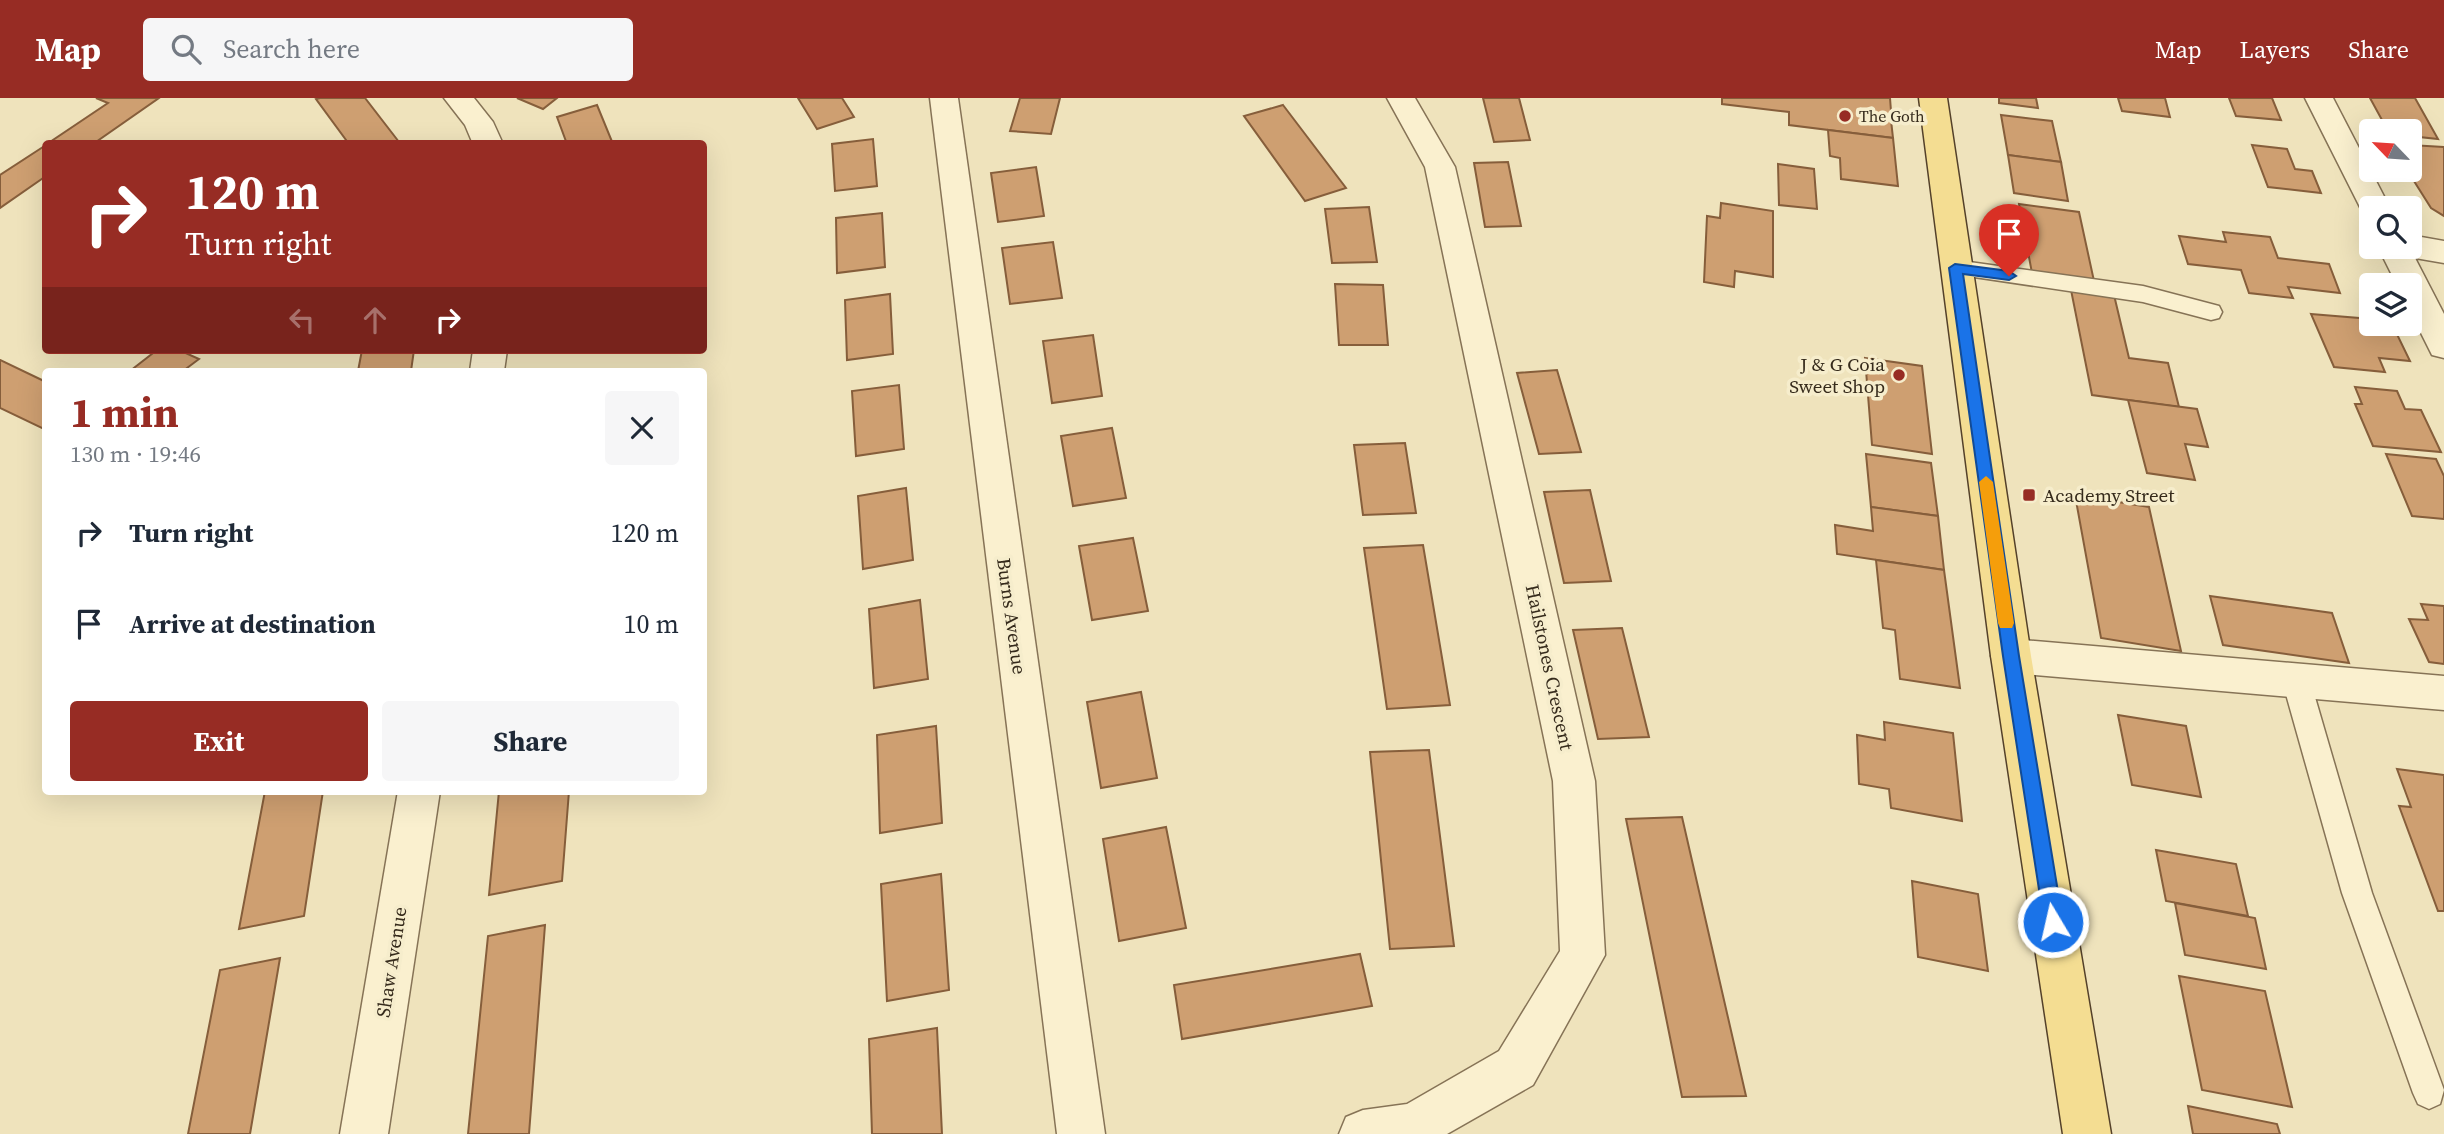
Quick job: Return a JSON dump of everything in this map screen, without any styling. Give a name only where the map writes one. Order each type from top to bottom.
[{"type":"main road","points":[[1933,98],[2011,656],[2087,1134]]},
{"type":"street","points":[[458,98],[478,122],[486,140]]},
{"type":"street","name":"Burns Avenue","points":[[944,98],[1081,1134]]},
{"type":"street","name":"Hailstones Crescent","points":[[1363,1134],[1413,1127],[1516,1068],[1583,955],[1574,781],[1440,167],[1401,98]]},
{"type":"street","points":[[2319,98],[2369,196]]},
{"type":"street","points":[[2422,248],[2444,252]]},
{"type":"street","points":[[2400,259],[2444,346]]},
{"type":"street","points":[[2011,656],[2444,693]]},
{"type":"street","name":"Shaw Avenue","points":[[364,1134],[418,795]]},
{"type":"lane","points":[[1955,268],[2144,294],[2211,312]]},
{"type":"lane","points":[[2296,680],[2357,893],[2429,1093]]},
{"type":"building","points":[[96,98],[159,98],[99,140],[53,140],[108,103]]},
{"type":"building","points":[[365,98],[397,140],[346,140],[316,99]]},
{"type":"building","points":[[517,98],[557,98],[543,109]]},
{"type":"building","points":[[798,98],[842,98],[854,117],[817,129]]},
{"type":"building","points":[[1020,98],[1060,98],[1051,134],[1010,131]]},
{"type":"building","points":[[1483,98],[1519,98],[1530,140],[1494,142]]},
{"type":"building","name":"The Goth","points":[[1722,98],[1890,98],[1891,111],[1901,112],[1902,121],[1891,120],[1893,138],[1789,125],[1789,112],[1722,104]]},
{"type":"building","points":[[1999,98],[2036,98],[2038,108],[1999,103]]},
{"type":"building","points":[[2118,98],[2165,98],[2170,117],[2122,111]]},
{"type":"building","points":[[2229,98],[2272,98],[2281,120],[2236,116]]},
{"type":"building","points":[[2370,98],[2415,98],[2438,139],[2422,137],[2422,119],[2381,119]]},
{"type":"building","points":[[597,105],[611,140],[566,140],[557,117]]},
{"type":"building","points":[[1283,105],[1346,188],[1305,201],[1244,116]]},
{"type":"building","points":[[2001,115],[2052,121],[2061,162],[2008,155]]},
{"type":"building","points":[[1828,130],[1893,138],[1898,186],[1841,179],[1840,158],[1830,156]]},
{"type":"building","points":[[873,139],[877,186],[835,191],[832,144]]},
{"type":"building","points":[[2252,145],[2287,149],[2295,169],[2312,171],[2321,193],[2268,187]]},
{"type":"building","points":[[2422,146],[2444,147],[2444,216],[2431,208],[2415,182],[2422,182]]},
{"type":"building","points":[[42,148],[42,179],[0,208],[0,175]]},
{"type":"building","points":[[2008,155],[2061,162],[2068,201],[2014,193]]},
{"type":"building","points":[[1508,162],[1521,226],[1485,227],[1474,163]]},
{"type":"building","points":[[1778,164],[1814,169],[1817,209],[1779,205]]},
{"type":"building","points":[[1036,167],[1044,216],[998,222],[991,173]]},
{"type":"building","points":[[1721,203],[1773,211],[1773,277],[1735,271],[1734,287],[1704,282],[1707,216],[1720,218]]},
{"type":"building","points":[[2019,204],[2079,212],[2094,281],[2032,273]]},
{"type":"building","points":[[1369,207],[1377,262],[1332,263],[1325,209]]},
{"type":"building","points":[[882,213],[885,267],[837,273],[836,218]]},
{"type":"building","points":[[2223,232],[2270,237],[2278,258],[2329,264],[2340,293],[2288,287],[2293,298],[2249,293],[2241,270],[2188,264],[2179,236],[2226,242]]},
{"type":"building","points":[[1053,242],[1062,298],[1010,304],[1002,248]]},
{"type":"building","points":[[1335,284],[1383,285],[1388,345],[1339,345]]},
{"type":"building","points":[[2071,290],[2114,295],[2129,358],[2168,363],[2179,407],[2092,395]]},
{"type":"building","points":[[890,294],[893,354],[847,360],[845,300]]},
{"type":"building","points":[[2311,314],[2359,318],[2359,336],[2398,336],[2410,361],[2379,358],[2385,372],[2334,367]]},
{"type":"building","points":[[1093,335],[1102,396],[1052,403],[1043,341]]},
{"type":"building","points":[[152,354],[188,354],[199,359],[187,368],[134,368]]},
{"type":"building","points":[[361,354],[413,354],[411,368],[359,368]]},
{"type":"building","points":[[1865,358],[1922,366],[1932,454],[1872,445]]},
{"type":"building","points":[[0,360],[42,380],[42,428],[0,408]]},
{"type":"building","points":[[1557,370],[1581,452],[1539,454],[1517,373]]},
{"type":"building","points":[[899,385],[904,449],[856,456],[852,391]]},
{"type":"building","points":[[2355,387],[2397,391],[2405,409],[2421,410],[2441,452],[2373,446],[2355,404],[2362,404]]},
{"type":"building","points":[[2128,400],[2197,409],[2208,447],[2185,444],[2195,480],[2147,473]]},
{"type":"building","points":[[1112,428],[1126,498],[1073,506],[1061,436]]},
{"type":"building","points":[[1405,443],[1416,513],[1363,515],[1354,445]]},
{"type":"building","points":[[1866,454],[1931,463],[1938,516],[1871,507]]},
{"type":"building","points":[[2386,454],[2436,459],[2444,476],[2444,519],[2412,516]]},
{"type":"building","points":[[906,488],[913,560],[863,569],[858,496]]},
{"type":"building","points":[[1590,490],[1611,581],[1564,583],[1544,492]]},
{"type":"building","points":[[2075,495],[2149,507],[2181,651],[2101,638]]},
{"type":"building","points":[[1871,507],[1938,516],[1944,570],[1837,554],[1835,525],[1873,531]]},
{"type":"building","points":[[1133,538],[1148,611],[1092,620],[1079,546]]},
{"type":"building","points":[[1423,545],[1450,705],[1387,709],[1364,548]]},
{"type":"building","points":[[1876,560],[1944,570],[1960,688],[1900,679],[1895,630],[1883,628]]},
{"type":"building","points":[[2210,596],[2332,613],[2349,663],[2223,645]]},
{"type":"building","points":[[920,600],[928,679],[874,688],[869,609]]},
{"type":"building","points":[[2421,604],[2444,606],[2444,664],[2429,662],[2409,619],[2428,620]]},
{"type":"building","points":[[1622,628],[1649,737],[1598,739],[1573,630]]},
{"type":"building","points":[[1141,692],[1157,778],[1101,788],[1087,702]]},
{"type":"building","points":[[2118,715],[2186,726],[2201,797],[2132,785]]},
{"type":"building","points":[[1884,722],[1953,733],[1962,821],[1891,808],[1889,789],[1859,784],[1857,735],[1885,740]]},
{"type":"building","points":[[936,726],[942,823],[880,833],[877,735]]},
{"type":"building","points":[[1429,750],[1454,946],[1390,949],[1370,752]]},
{"type":"building","points":[[2397,769],[2444,775],[2444,911],[2438,911],[2399,806],[2411,807]]},
{"type":"building","points":[[264,795],[322,795],[304,916],[239,929]]},
{"type":"building","points":[[499,795],[569,795],[562,881],[489,895]]},
{"type":"building","points":[[1682,817],[1746,1096],[1682,1097],[1626,819]]},
{"type":"building","points":[[1166,827],[1186,928],[1119,941],[1103,839]]},
{"type":"building","points":[[2156,850],[2236,864],[2248,916],[2166,901]]},
{"type":"building","points":[[941,874],[949,990],[887,1001],[881,884]]},
{"type":"building","points":[[1912,881],[1978,894],[1988,971],[1918,957]]},
{"type":"building","points":[[2175,903],[2255,918],[2266,969],[2185,955]]},
{"type":"building","points":[[545,925],[529,1134],[468,1134],[488,936]]},
{"type":"building","points":[[1360,954],[1372,1006],[1182,1039],[1174,985]]},
{"type":"building","points":[[280,958],[250,1134],[188,1134],[220,970]]},
{"type":"building","points":[[2179,976],[2265,991],[2292,1107],[2202,1090]]},
{"type":"building","points":[[937,1028],[942,1134],[872,1134],[869,1039]]},
{"type":"building","points":[[2188,1106],[2277,1124],[2280,1134],[2193,1134]]},
{"type":"slow traffic","points":[[1986,482],[2006,623]]},
{"type":"place","name":"The Goth","points":[[1845,116]]},
{"type":"place","name":"J & G Coia Sweet Shop","points":[[1899,375]]},
{"type":"place","name":"Academy Street","points":[[2029,495]]},
{"type":"route","points":[[2009,276],[1955,268],[2011,656],[2053,922]]}]
